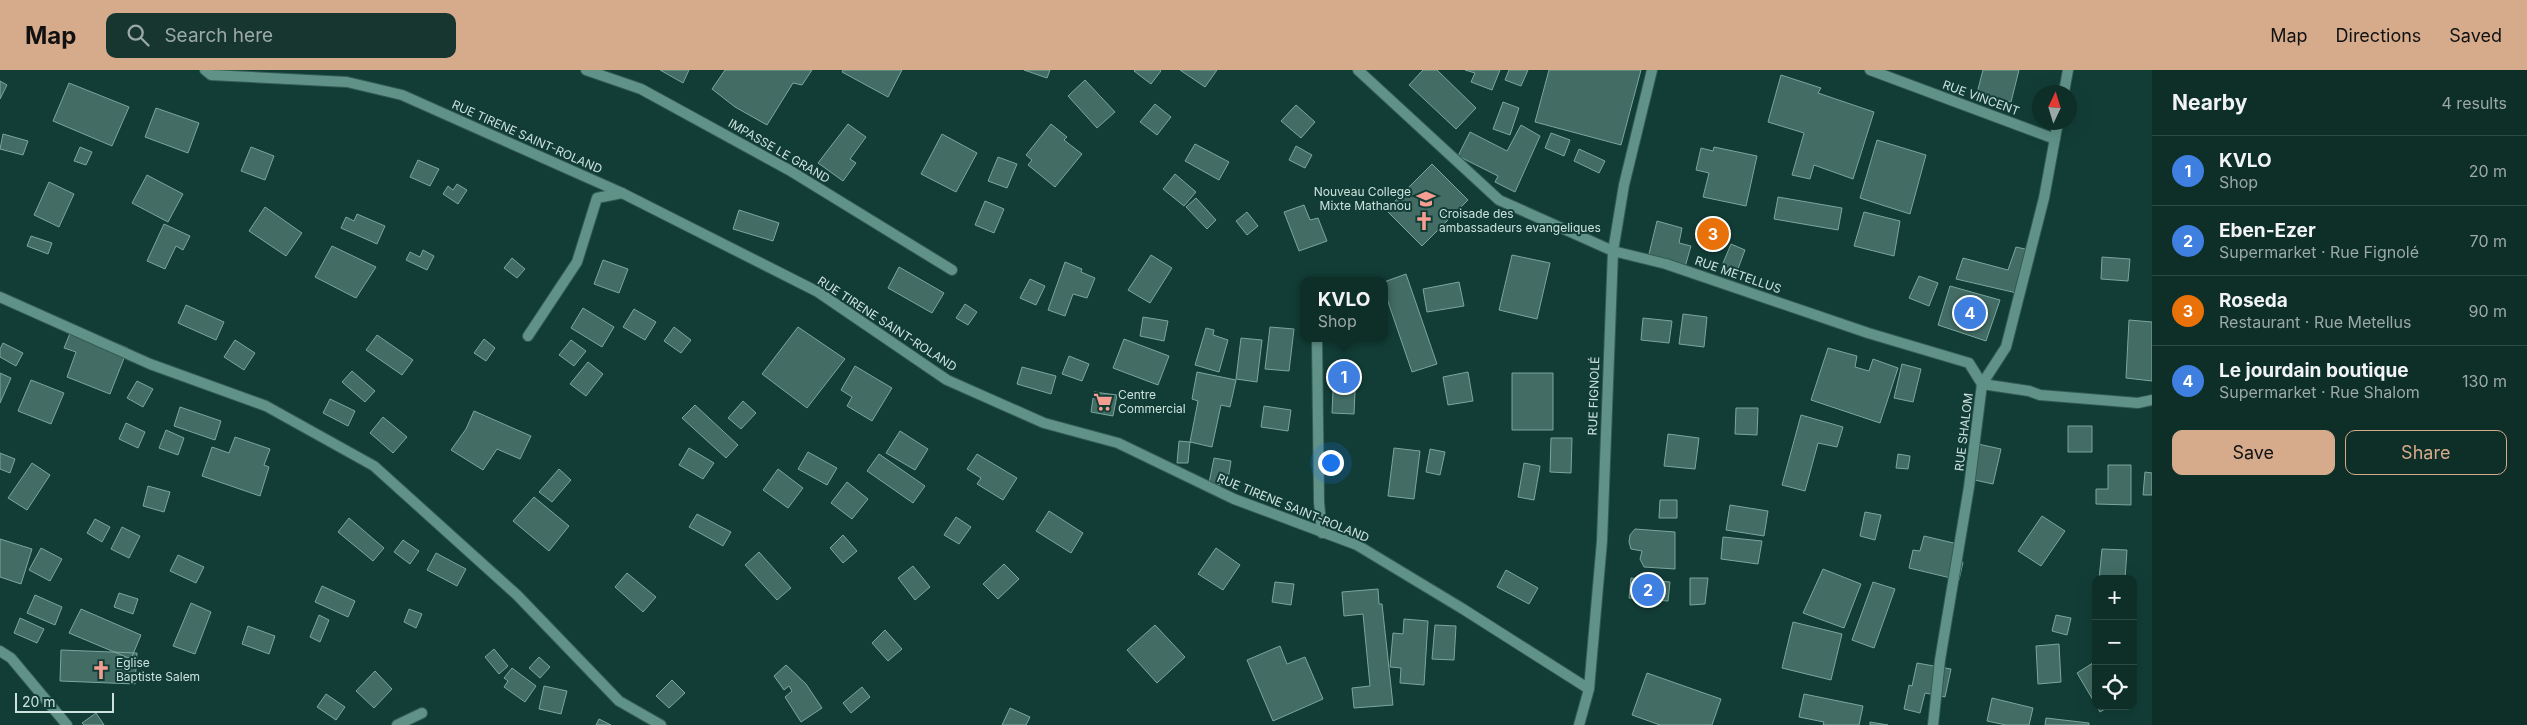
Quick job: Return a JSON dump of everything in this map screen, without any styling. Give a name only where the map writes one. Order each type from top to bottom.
[{"type":"street","name":"RUE TIRENE SAINT-ROLAND","points":[[205,70],[211,75],[347,82],[402,95],[622,193],[818,292],[947,380],[1044,423],[1118,443],[1234,499],[1356,545],[1463,609],[1590,689]]},
{"type":"street","name":"IMPASSE LE GRAND","points":[[586,70],[641,89],[685,112],[789,170],[952,270]]},
{"type":"street","name":"RUE METELLUS","points":[[1358,70],[1499,200],[1613,251],[1666,264],[1868,333],[1969,363],[1982,384]]},
{"type":"street","name":"RUE FIGNOLÉ","points":[[1579,725],[1590,689],[1602,541],[1613,251],[1624,185],[1652,70]]},
{"type":"street","name":"RUE VINCENT","points":[[1870,70],[2055,139]]},
{"type":"street","points":[[2065,85],[2068,70]]},
{"type":"street","name":"RUE SHALOM","points":[[1933,725],[1940,660],[1970,487],[1982,384],[2006,347],[2044,198],[2057,130]]},
{"type":"street","points":[[528,336],[577,262],[597,198],[622,193]]},
{"type":"street","points":[[0,297],[150,364],[266,406],[374,466],[517,595],[619,701],[661,725]]},
{"type":"street","points":[[1317,342],[1319,502],[1322,533]]},
{"type":"street","points":[[1982,384],[2030,391],[2040,395],[2138,403],[2152,400]]},
{"type":"street","points":[[0,651],[11,658],[67,725]]},
{"type":"street","points":[[397,725],[422,713]]},
{"type":"building","points":[[660,70],[689,70],[683,83]]},
{"type":"building","points":[[725,70],[812,70],[802,85],[793,83],[767,125],[735,107],[712,89]]},
{"type":"building","points":[[843,70],[902,70],[888,97],[842,72]]},
{"type":"building","points":[[1024,70],[1050,70],[1047,78]]},
{"type":"building","points":[[1135,70],[1160,70],[1161,71],[1151,84]]},
{"type":"building","points":[[1180,70],[1217,70],[1205,87]]},
{"type":"building","points":[[1423,70],[1437,70],[1476,108],[1456,129],[1409,85]]},
{"type":"building","points":[[1465,70],[1500,70],[1492,90],[1471,82],[1475,73]]},
{"type":"building","points":[[1509,70],[1528,70],[1521,86],[1505,80]]},
{"type":"building","points":[[1549,70],[1641,70],[1621,145],[1535,122]]},
{"type":"building","points":[[1983,70],[2019,70],[2011,102],[1977,93]]},
{"type":"building","points":[[1781,75],[1821,88],[1818,93],[1874,112],[1853,179],[1814,165],[1810,179],[1792,175],[1804,133],[1768,122]]},
{"type":"building","points":[[1085,80],[1115,112],[1097,128],[1068,96]]},
{"type":"building","points":[[0,81],[7,85],[0,99]]},
{"type":"building","points":[[69,83],[129,107],[112,146],[53,121]]},
{"type":"building","points":[[1503,102],[1519,108],[1510,135],[1493,129]]},
{"type":"building","points":[[1155,104],[1171,117],[1157,135],[1140,122]]},
{"type":"building","points":[[1296,105],[1315,122],[1301,138],[1281,121]]},
{"type":"building","points":[[156,108],[199,123],[188,153],[145,137]]},
{"type":"building","points":[[848,124],[866,137],[850,159],[856,163],[843,181],[818,163]]},
{"type":"building","points":[[1051,124],[1067,137],[1064,140],[1082,154],[1055,187],[1028,165],[1032,160],[1026,155]]},
{"type":"building","points":[[1521,125],[1540,136],[1515,192],[1495,182],[1498,176],[1458,156],[1470,132],[1507,151]]},
{"type":"building","points":[[1551,133],[1570,140],[1564,156],[1545,148]]},
{"type":"building","points":[[3,134],[28,141],[23,155],[0,149]]},
{"type":"building","points":[[942,134],[977,153],[956,192],[921,174]]},
{"type":"building","points":[[1877,140],[1926,155],[1910,214],[1860,198]]},
{"type":"building","points":[[1195,144],[1229,162],[1219,180],[1185,161]]},
{"type":"building","points":[[1296,146],[1312,155],[1305,168],[1289,160]]},
{"type":"building","points":[[80,147],[92,152],[86,165],[74,161]]},
{"type":"building","points":[[251,147],[274,156],[265,180],[241,171]]},
{"type":"building","points":[[1714,147],[1757,156],[1746,206],[1703,197],[1709,173],[1696,170],[1701,148],[1713,151]]},
{"type":"building","points":[[1579,149],[1605,161],[1599,173],[1574,161]]},
{"type":"building","points":[[998,157],[1017,164],[1007,188],[988,181]]},
{"type":"building","points":[[418,160],[439,169],[430,186],[410,177]]},
{"type":"building","points":[[1432,164],[1468,200],[1422,246],[1386,210]]},
{"type":"building","points":[[1175,174],[1196,192],[1184,206],[1163,189]]},
{"type":"building","points":[[147,175],[183,194],[168,222],[132,203]]},
{"type":"building","points":[[49,182],[74,194],[59,227],[34,215]]},
{"type":"building","points":[[457,184],[467,190],[458,204],[443,194],[448,186],[453,190]]},
{"type":"building","points":[[1778,197],[1842,208],[1838,230],[1774,219]]},
{"type":"building","points":[[1196,198],[1216,220],[1207,229],[1186,207]]},
{"type":"building","points":[[985,201],[1004,209],[994,233],[975,225]]},
{"type":"building","points":[[1304,205],[1310,220],[1318,218],[1327,241],[1299,251],[1284,212]]},
{"type":"building","points":[[265,207],[302,233],[286,256],[249,231]]},
{"type":"building","points":[[739,210],[779,223],[773,241],[733,229]]},
{"type":"building","points":[[1247,212],[1258,226],[1247,235],[1236,221]]},
{"type":"building","points":[[1864,212],[1900,221],[1894,256],[1854,246]]},
{"type":"building","points":[[357,214],[385,226],[377,244],[341,228],[346,217],[354,221]]},
{"type":"building","points":[[1657,221],[1682,228],[1679,243],[1691,246],[1685,267],[1648,258]]},
{"type":"building","points":[[164,224],[190,236],[183,250],[176,246],[165,269],[147,261]]},
{"type":"building","points":[[1709,224],[1726,231],[1719,246],[1702,240]]},
{"type":"building","points":[[31,236],[52,243],[48,254],[27,246]]},
{"type":"building","points":[[1731,244],[1745,250],[1736,274],[1721,268]]},
{"type":"building","points":[[332,246],[376,267],[356,298],[315,277]]},
{"type":"building","points":[[2016,247],[2034,251],[2021,294],[1956,279],[1963,258],[2008,270]]},
{"type":"building","points":[[423,250],[434,256],[427,270],[406,260],[410,252],[420,257]]},
{"type":"building","points":[[1151,255],[1172,268],[1150,303],[1128,290]]},
{"type":"building","points":[[1512,255],[1550,263],[1537,319],[1499,310]]},
{"type":"building","points":[[2102,257],[2130,259],[2128,281],[2101,279]]},
{"type":"building","points":[[512,258],[525,269],[517,278],[504,268]]},
{"type":"building","points":[[603,260],[628,269],[619,293],[594,284]]},
{"type":"building","points":[[1065,262],[1082,269],[1081,272],[1095,278],[1087,298],[1073,294],[1065,316],[1048,310]]},
{"type":"building","points":[[899,267],[944,293],[932,313],[888,288]]},
{"type":"building","points":[[1406,274],[1437,364],[1412,372],[1388,302],[1388,281]]},
{"type":"building","points":[[1919,276],[1938,283],[1929,306],[1909,298]]},
{"type":"building","points":[[1030,279],[1045,286],[1036,305],[1020,298]]},
{"type":"building","points":[[1459,282],[1464,306],[1427,312],[1423,289]]},
{"type":"building","points":[[1950,286],[2000,300],[1986,341],[1938,325]]},
{"type":"building","points":[[965,304],[977,312],[968,325],[956,318]]},
{"type":"building","points":[[186,305],[224,322],[216,340],[178,323]]},
{"type":"building","points":[[583,308],[614,327],[602,347],[571,328]]},
{"type":"building","points":[[634,309],[656,322],[645,340],[623,327]]},
{"type":"building","points":[[1683,314],[1707,317],[1704,347],[1679,344]]},
{"type":"building","points":[[1143,317],[1168,321],[1164,341],[1140,336]]},
{"type":"building","points":[[1643,318],[1672,321],[1669,343],[1641,340]]},
{"type":"building","points":[[2129,320],[2152,322],[2152,381],[2126,378]]},
{"type":"building","points":[[73,326],[128,348],[110,394],[67,377],[76,352],[64,348]]},
{"type":"building","points":[[674,327],[691,340],[681,353],[664,341]]},
{"type":"building","points":[[798,327],[845,359],[807,408],[762,374]]},
{"type":"building","points":[[1270,327],[1294,329],[1289,371],[1265,369]]},
{"type":"building","points":[[1206,328],[1214,330],[1213,335],[1228,340],[1219,372],[1195,365]]},
{"type":"building","points":[[377,335],[413,360],[402,375],[366,350]]},
{"type":"building","points":[[1241,338],[1262,340],[1257,382],[1236,379]]},
{"type":"building","points":[[484,339],[495,348],[486,361],[474,353]]},
{"type":"building","points":[[1124,339],[1169,356],[1158,385],[1113,368]]},
{"type":"building","points":[[235,340],[255,353],[244,370],[224,357]]},
{"type":"building","points":[[571,340],[586,351],[574,366],[559,355]]},
{"type":"building","points":[[3,343],[23,353],[16,366],[0,357],[0,349]]},
{"type":"building","points":[[1828,348],[1857,356],[1855,367],[1869,371],[1873,359],[1898,368],[1880,423],[1811,400]]},
{"type":"building","points":[[1069,356],[1089,364],[1082,381],[1062,374]]},
{"type":"building","points":[[588,362],[603,374],[586,396],[570,384]]},
{"type":"building","points":[[1902,364],[1921,369],[1913,402],[1894,398]]},
{"type":"building","points":[[855,366],[892,388],[872,421],[847,406],[852,397],[841,390]]},
{"type":"building","points":[[1022,367],[1056,376],[1051,394],[1017,384]]},
{"type":"building","points":[[1334,368],[1356,369],[1354,414],[1332,413]]},
{"type":"building","points":[[352,371],[375,391],[365,402],[342,382]]},
{"type":"building","points":[[1197,372],[1236,380],[1230,407],[1221,405],[1212,447],[1190,442],[1198,401],[1192,399]]},
{"type":"building","points":[[1468,372],[1473,401],[1448,405],[1443,377]]},
{"type":"building","points":[[0,373],[11,378],[0,403]]},
{"type":"building","points":[[1512,373],[1553,373],[1553,430],[1512,430]]},
{"type":"building","points":[[31,380],[64,393],[51,424],[18,411]]},
{"type":"building","points":[[137,381],[153,389],[143,407],[127,398]]},
{"type":"building","points":[[1094,392],[1117,395],[1113,416],[1091,412]]},
{"type":"building","points":[[330,399],[355,411],[348,426],[323,413]]},
{"type":"building","points":[[743,401],[756,413],[741,429],[728,418]]},
{"type":"building","points":[[695,405],[738,445],[726,458],[682,418]]},
{"type":"building","points":[[1264,406],[1291,410],[1288,431],[1261,427]]},
{"type":"building","points":[[180,407],[221,421],[215,440],[174,426]]},
{"type":"building","points":[[1736,408],[1758,408],[1757,435],[1735,434]]},
{"type":"building","points":[[474,411],[531,436],[520,459],[497,449],[483,470],[451,450],[466,429]]},
{"type":"building","points":[[1801,415],[1843,427],[1837,447],[1818,443],[1805,491],[1782,485]]},
{"type":"building","points":[[383,417],[407,437],[393,453],[370,433]]},
{"type":"building","points":[[126,423],[145,432],[138,448],[119,439]]},
{"type":"building","points":[[2068,426],[2092,426],[2092,452],[2068,452]]},
{"type":"building","points":[[166,430],[184,438],[178,455],[159,448]]},
{"type":"building","points":[[900,431],[928,449],[915,470],[886,453]]},
{"type":"building","points":[[1668,434],[1699,438],[1695,469],[1664,466]]},
{"type":"building","points":[[235,437],[270,449],[264,465],[269,467],[260,496],[202,476],[212,447],[229,453]]},
{"type":"building","points":[[1551,438],[1572,438],[1571,473],[1550,472]]},
{"type":"building","points":[[1179,441],[1190,442],[1188,463],[1177,463]]},
{"type":"building","points":[[1978,444],[2001,449],[1993,484],[1970,479]]},
{"type":"building","points":[[689,448],[714,463],[703,479],[679,465]]},
{"type":"building","points":[[1394,448],[1420,451],[1414,499],[1388,496]]},
{"type":"building","points":[[1430,449],[1445,452],[1440,475],[1426,472]]},
{"type":"building","points":[[808,452],[837,468],[827,485],[798,469]]},
{"type":"building","points":[[0,453],[15,459],[10,473],[0,469]]},
{"type":"building","points":[[879,454],[925,486],[913,503],[867,471]]},
{"type":"building","points":[[977,454],[1017,478],[1003,500],[977,484],[981,478],[967,469]]},
{"type":"building","points":[[1898,454],[1910,456],[1908,469],[1896,468]]},
{"type":"building","points":[[1214,458],[1231,461],[1227,486],[1209,483]]},
{"type":"building","points":[[32,463],[50,475],[27,510],[8,498]]},
{"type":"building","points":[[1524,463],[1540,466],[1534,500],[1518,497]]},
{"type":"building","points":[[2108,465],[2131,465],[2131,505],[2096,504],[2096,489],[2108,489]]},
{"type":"building","points":[[559,469],[571,480],[552,502],[539,492]]},
{"type":"building","points":[[778,469],[803,488],[788,508],[763,490]]},
{"type":"building","points":[[2145,472],[2152,473],[2152,495],[2143,495]]},
{"type":"building","points":[[847,482],[868,499],[852,519],[831,503]]},
{"type":"building","points":[[148,486],[170,492],[164,512],[143,506]]},
{"type":"building","points":[[534,497],[569,526],[549,551],[513,521]]},
{"type":"building","points":[[1660,500],[1677,500],[1677,518],[1659,518]]},
{"type":"building","points":[[1730,505],[1768,511],[1764,536],[1726,530]]},
{"type":"building","points":[[1049,511],[1083,533],[1071,553],[1036,531]]},
{"type":"building","points":[[1865,512],[1881,515],[1875,540],[1860,536]]},
{"type":"building","points":[[697,514],[731,532],[723,546],[689,527]]},
{"type":"building","points":[[2042,516],[2065,531],[2041,566],[2018,551]]},
{"type":"building","points":[[956,517],[971,527],[959,544],[944,535]]},
{"type":"building","points":[[349,518],[384,548],[373,561],[338,532]]},
{"type":"building","points":[[95,519],[110,527],[102,542],[87,533]]},
{"type":"building","points":[[122,527],[140,536],[129,558],[111,549]]},
{"type":"building","points":[[1635,529],[1675,532],[1675,569],[1644,567],[1640,559],[1642,551],[1631,549],[1629,542],[1630,535]]},
{"type":"building","points":[[843,535],[857,551],[843,563],[830,548]]},
{"type":"building","points":[[1924,536],[1962,545],[1959,561],[1963,562],[1959,580],[1909,568],[1913,550],[1920,551]]},
{"type":"building","points":[[1723,537],[1762,541],[1758,564],[1721,559]]},
{"type":"building","points":[[0,539],[32,549],[21,584],[0,577]]},
{"type":"building","points":[[403,540],[419,551],[410,564],[394,552]]},
{"type":"building","points":[[41,548],[62,559],[50,581],[29,570]]},
{"type":"building","points":[[1216,548],[1240,565],[1223,590],[1198,574]]},
{"type":"building","points":[[2102,549],[2127,550],[2125,575],[2099,575]]},
{"type":"building","points":[[759,552],[791,588],[777,600],[745,565]]},
{"type":"building","points":[[436,553],[466,569],[457,586],[427,570]]},
{"type":"building","points":[[178,555],[204,567],[196,583],[170,571]]},
{"type":"building","points":[[1004,564],[1019,579],[998,599],[983,584]]},
{"type":"building","points":[[913,566],[930,587],[915,600],[898,578]]},
{"type":"building","points":[[1823,569],[1861,584],[1844,628],[1803,613]]},
{"type":"building","points":[[1506,570],[1538,588],[1529,604],[1497,587]]},
{"type":"building","points":[[627,573],[656,597],[643,612],[615,587]]},
{"type":"building","points":[[1631,578],[1670,582],[1668,601],[1629,598]]},
{"type":"building","points":[[1690,578],[1708,578],[1705,604],[1690,605]]},
{"type":"building","points":[[1275,582],[1294,584],[1291,605],[1272,602]]},
{"type":"building","points":[[1873,582],[1895,589],[1874,648],[1852,640]]},
{"type":"building","points":[[322,586],[355,601],[348,617],[315,602]]},
{"type":"building","points":[[1378,589],[1379,604],[1382,604],[1393,705],[1354,708],[1352,688],[1370,686],[1363,614],[1344,616],[1342,592]]},
{"type":"building","points":[[119,593],[138,599],[133,614],[114,607]]},
{"type":"building","points":[[35,595],[62,607],[55,625],[27,613]]},
{"type":"building","points":[[191,603],[211,612],[195,654],[173,646]]},
{"type":"building","points":[[81,609],[141,635],[131,659],[69,633]]},
{"type":"building","points":[[409,609],[422,614],[416,628],[404,622]]},
{"type":"building","points":[[319,615],[329,620],[320,642],[310,637]]},
{"type":"building","points":[[2056,615],[2071,618],[2067,635],[2052,631]]},
{"type":"building","points":[[20,618],[44,629],[37,643],[14,633]]},
{"type":"building","points":[[1404,619],[1428,621],[1424,685],[1400,683],[1401,668],[1390,667],[1393,633],[1403,634]]},
{"type":"building","points":[[1793,622],[1842,634],[1831,680],[1782,668]]},
{"type":"building","points":[[1155,625],[1185,657],[1157,683],[1127,650]]},
{"type":"building","points":[[1435,625],[1456,626],[1454,660],[1432,659]]},
{"type":"building","points":[[248,626],[275,636],[269,654],[242,644]]},
{"type":"building","points":[[885,630],[902,649],[888,661],[872,643]]},
{"type":"building","points":[[2059,644],[2061,682],[2038,684],[2036,646]]},
{"type":"building","points":[[1280,646],[1287,664],[1305,657],[1323,699],[1273,721],[1247,660]]},
{"type":"building","points":[[494,649],[508,666],[499,674],[485,657]]},
{"type":"building","points":[[61,650],[137,653],[135,684],[60,681]]},
{"type":"building","points":[[539,657],[550,667],[540,678],[529,668]]},
{"type":"building","points":[[1917,663],[1951,669],[1945,697],[1925,693],[1920,713],[1904,709],[1909,685],[1912,686]]},
{"type":"building","points":[[2092,664],[2092,698],[2077,673]]},
{"type":"building","points":[[786,665],[806,684],[822,708],[801,722],[785,697],[792,691],[789,686],[784,690],[774,676]]},
{"type":"building","points":[[512,668],[536,686],[525,702],[504,687],[508,681],[504,678]]},
{"type":"building","points":[[375,671],[392,689],[374,708],[356,691]]},
{"type":"building","points":[[1647,673],[1721,699],[1712,725],[1660,725],[1632,715]]},
{"type":"building","points":[[672,680],[685,693],[669,708],[656,696]]},
{"type":"building","points":[[544,686],[567,691],[561,714],[539,709]]},
{"type":"building","points":[[862,687],[870,697],[851,713],[843,703]]},
{"type":"building","points":[[326,694],[345,707],[336,720],[317,707]]},
{"type":"building","points":[[1804,694],[1863,706],[1859,725],[1823,725],[1824,722],[1799,717]]},
{"type":"building","points":[[1992,698],[2033,708],[2029,725],[2006,725],[1987,721]]},
{"type":"building","points":[[1010,708],[1030,717],[1026,725],[1002,725]]},
{"type":"building","points":[[96,713],[104,725],[84,725],[82,723]]},
{"type":"building","points":[[2046,718],[2089,723],[2089,725],[2045,725]]},
{"type":"building","points":[[599,719],[611,725],[596,725]]},
{"type":"building","points":[[1870,722],[1888,725],[1870,725]]},
{"type":"place","name":"Nouveau College Mixte Mathanou","points":[[1426,199]]},
{"type":"place","name":"Croisade des ambassadeurs evangeliques","points":[[1424,221]]},
{"type":"place","name":"Roseda","points":[[1713,234]]},
{"type":"place","name":"Le jourdain boutique","points":[[1970,313]]},
{"type":"place","name":"KVLO","points":[[1344,377]]},
{"type":"place","name":"Centre Commercial","points":[[1103,402]]},
{"type":"place","name":"Eben-Ezer","points":[[1648,590]]},
{"type":"place","name":"Eglise Baptiste Salem","points":[[101,670]]}]
